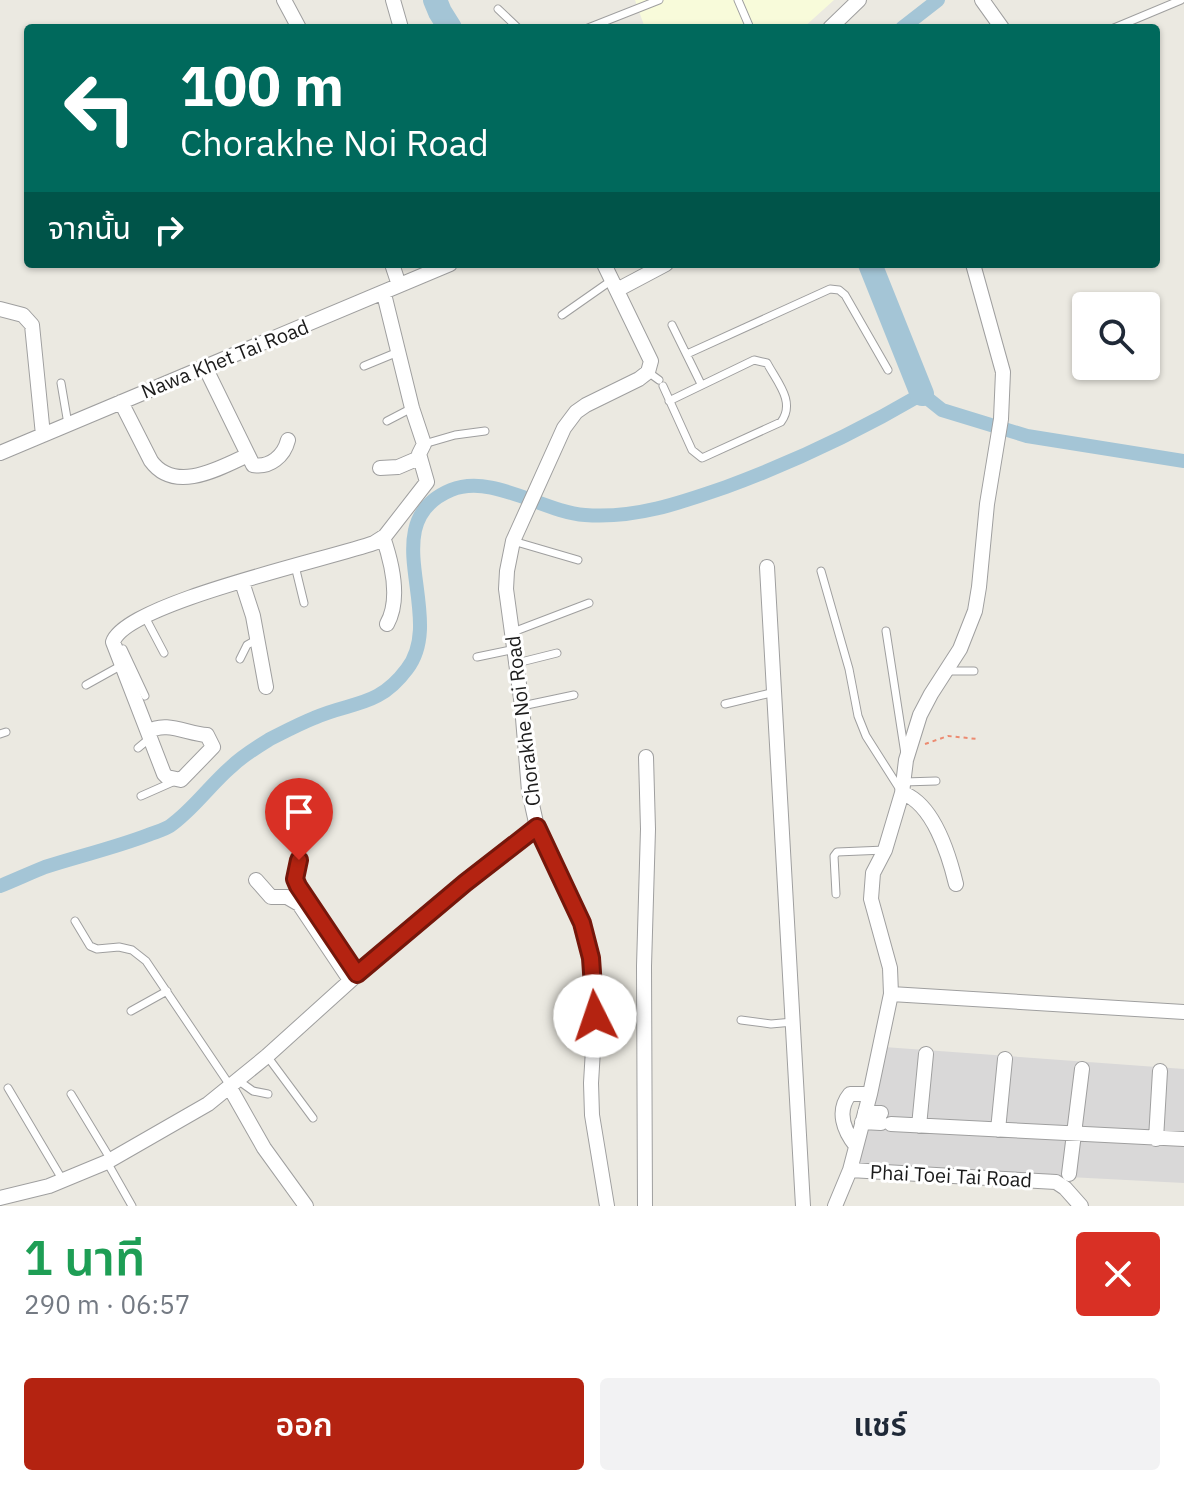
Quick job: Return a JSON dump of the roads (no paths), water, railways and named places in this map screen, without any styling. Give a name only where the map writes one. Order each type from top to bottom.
[{"type":"street","points":[[284,0],[297,24]]},
{"type":"street","points":[[393,0],[400,24]]},
{"type":"street","points":[[834,24],[859,0]]},
{"type":"street","points":[[983,1],[999,24]]},
{"type":"street","points":[[393,268],[399,285]]},
{"type":"street","name":"Nawa Khet Tai Road","points":[[0,453],[440,268]]},
{"type":"street","points":[[606,268],[657,379]]},
{"type":"street","points":[[614,285],[653,268]]},
{"type":"street","points":[[850,1170],[891,994],[890,968],[871,899],[873,873],[885,850],[903,787],[907,755],[920,715],[960,649],[975,611],[1001,419],[1003,372],[974,268]]},
{"type":"street","points":[[149,735],[155,727],[180,728],[207,735],[213,747],[177,780],[164,774],[113,642],[119,631],[144,615],[199,594],[364,546],[383,537],[427,482],[384,294]]},
{"type":"street","points":[[0,309],[23,315],[32,325],[43,435]]},
{"type":"street","points":[[205,367],[253,465],[261,466],[280,457],[288,440]]},
{"type":"street","name":"Chorakhe Noi Road","points":[[0,1198],[64,1181],[109,1161],[186,1118],[233,1086],[353,977],[537,827],[529,791],[522,706],[506,589],[513,541],[564,428],[576,412],[639,379],[657,379]]},
{"type":"street","points":[[121,402],[151,461],[167,475],[209,474],[248,455]]},
{"type":"street","points":[[380,468],[398,467],[422,451]]},
{"type":"street","points":[[383,537],[390,559],[394,600],[393,613],[387,624]]},
{"type":"street","points":[[767,567],[803,1206]]},
{"type":"street","points":[[242,582],[249,597],[266,687]]},
{"type":"street","points":[[645,1206],[646,757]]},
{"type":"street","points":[[903,787],[928,814],[947,853],[956,884]]},
{"type":"street","points":[[537,827],[577,911],[591,958],[595,1016],[592,1115],[607,1206]]},
{"type":"street","points":[[256,880],[271,897],[287,897],[299,904],[353,977]]},
{"type":"street","points":[[891,994],[1184,1012]]},
{"type":"street","points":[[920,1121],[926,1054]]},
{"type":"street","points":[[998,1130],[1005,1059]]},
{"type":"street","points":[[1069,1174],[1082,1069]]},
{"type":"street","points":[[1156,1139],[1160,1071]]},
{"type":"street","points":[[233,1086],[264,1148],[306,1206]]},
{"type":"street","points":[[856,1146],[847,1134],[842,1110],[845,1098],[850,1094],[870,1094]]},
{"type":"street","points":[[864,1117],[920,1121],[937,1119],[944,1125],[998,1130],[1184,1139]]},
{"type":"street","name":"Phai Toei Tai Road","points":[[835,1206],[850,1170],[1056,1182],[1081,1206]]},
{"type":"lane","points":[[598,24],[659,0]]},
{"type":"lane","points":[[738,0],[748,24]]},
{"type":"lane","points":[[1124,24],[1181,0]]},
{"type":"lane","points":[[498,9],[514,24]]},
{"type":"lane","points":[[562,315],[614,285]]},
{"type":"lane","points":[[687,354],[830,289],[839,290],[845,295],[888,370]]},
{"type":"lane","points":[[672,325],[701,384]]},
{"type":"lane","points":[[364,366],[398,352]]},
{"type":"lane","points":[[657,379],[692,450],[702,458],[781,422],[789,406],[767,363],[759,360],[669,401]]},
{"type":"lane","points":[[61,383],[68,424]]},
{"type":"lane","points":[[387,421],[412,408]]},
{"type":"lane","points":[[422,451],[455,435],[485,431]]},
{"type":"lane","points":[[513,541],[578,560]]},
{"type":"lane","points":[[295,566],[304,603]]},
{"type":"lane","points":[[821,571],[849,669],[858,716],[866,736],[903,787],[936,781]]},
{"type":"lane","points":[[513,632],[589,603]]},
{"type":"lane","points":[[144,615],[164,653]]},
{"type":"lane","points":[[119,631],[120,642],[145,696]]},
{"type":"lane","points":[[886,631],[907,755]]},
{"type":"lane","points":[[240,659],[247,645],[258,639]]},
{"type":"lane","points":[[477,657],[557,653]]},
{"type":"lane","points":[[86,685],[122,665]]},
{"type":"lane","points":[[946,671],[974,671]]},
{"type":"lane","points":[[725,704],[775,692]]},
{"type":"lane","points":[[522,706],[574,695]]},
{"type":"lane","points":[[138,748],[149,735]]},
{"type":"lane","points":[[141,796],[177,780]]},
{"type":"lane","points":[[836,894],[834,856],[837,852],[885,850]]},
{"type":"lane","points":[[299,860],[295,879],[298,886],[353,977]]},
{"type":"lane","points":[[75,921],[90,946],[132,950],[146,961],[233,1086],[268,1094]]},
{"type":"lane","points":[[131,1011],[167,991]]},
{"type":"lane","points":[[741,1020],[771,1024],[793,1022]]},
{"type":"lane","points":[[267,1056],[313,1118]]},
{"type":"lane","points":[[8,1088],[64,1181]]},
{"type":"lane","points":[[71,1094],[132,1206]]},
{"type":"waterway","points":[[435,0],[448,24]]},
{"type":"waterway","points":[[907,24],[938,0]]},
{"type":"waterway","points":[[872,268],[922,394]]},
{"type":"waterway","points":[[0,886],[45,867],[168,827],[235,763],[260,745],[308,720],[364,702],[386,691],[407,669],[417,647],[420,623],[413,547],[417,524],[428,505],[451,490],[483,486],[585,515],[639,512],[691,499],[776,467],[850,433],[922,394],[942,410],[1027,436],[1184,461]]}]
